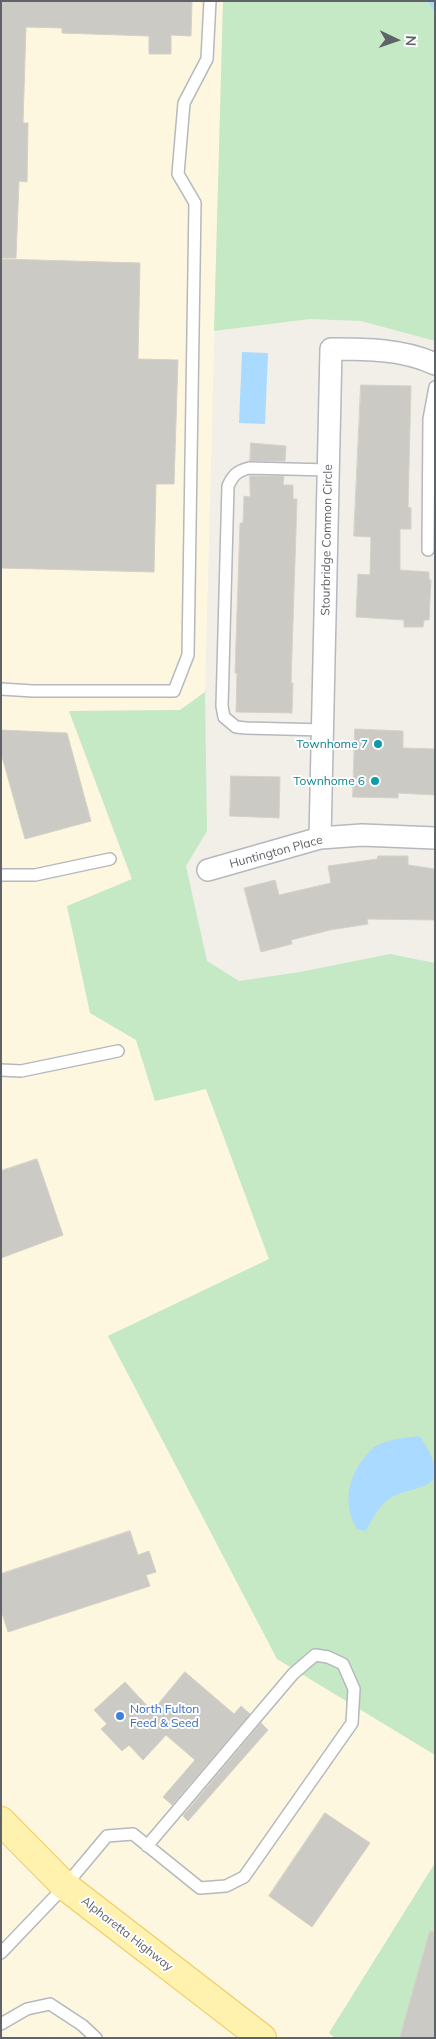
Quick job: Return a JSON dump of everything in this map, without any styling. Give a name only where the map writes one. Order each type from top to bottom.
[{"type":"main road","name":"Alpharetta Highway","points":[[1,1821],[65,1886],[262,2038]]},
{"type":"street","name":"Stourbridge Common Circle","points":[[320,838],[324,730],[331,349],[395,352],[423,358],[435,364]]},
{"type":"street","name":"Huntington Place","points":[[208,870],[320,838],[362,834],[435,838]]},
{"type":"lane","points":[[1,689],[33,691],[174,691],[188,655],[195,203],[178,174],[184,103],[207,59],[210,1]]},
{"type":"lane","points":[[428,550],[432,504],[429,419],[435,388]]},
{"type":"lane","points":[[324,730],[236,727],[224,717],[222,706],[228,486],[233,476],[240,470],[249,468],[328,470]]},
{"type":"lane","points":[[1,875],[35,874],[110,859]]},
{"type":"lane","points":[[1,1070],[22,1071],[118,1051]]},
{"type":"lane","points":[[1,1953],[65,1886],[107,1836],[133,1834],[200,1888],[226,1886],[244,1877],[352,1724],[354,1689],[343,1664],[328,1657],[315,1655],[294,1674],[148,1846]]},
{"type":"lane","points":[[1,2024],[27,2009],[50,2004],[82,2025],[96,2038]]},
{"type":"shaded area","points":[[1,1],[223,1],[205,692],[180,710],[69,711],[132,880],[90,1013],[136,1040],[155,1101],[206,1089],[269,1259],[108,1336],[277,1659],[435,1755],[435,1863],[329,2033],[335,2038],[1,2038]]},
{"type":"green space","points":[[223,1],[435,1],[435,341],[361,321],[310,319],[214,331]]},
{"type":"green space","points":[[205,692],[207,831],[186,866],[207,961],[239,981],[300,972],[390,954],[435,963],[435,1755],[277,1659],[108,1336],[269,1259],[206,1089],[155,1101],[136,1040],[90,1013],[67,906],[132,879],[69,711],[180,710]]},
{"type":"green space","points":[[435,1863],[435,2038],[335,2038],[329,2033]]},
{"type":"water","points":[[242,352],[268,353],[265,424],[239,423]]},
{"type":"water","points":[[419,1436],[431,1456],[434,1468],[433,1480],[420,1488],[401,1493],[386,1501],[378,1510],[366,1531],[357,1529],[350,1511],[349,1493],[358,1466],[372,1449],[379,1444],[396,1439]]},
{"type":"building","points":[[1,1],[192,1],[191,36],[171,35],[171,54],[149,54],[149,36],[62,33],[62,28],[26,27],[23,123],[28,123],[27,182],[19,181],[16,258],[1,258]]},
{"type":"building","points":[[1,259],[140,263],[138,359],[178,360],[174,484],[156,484],[154,572],[1,568]]},
{"type":"building","points":[[361,385],[411,386],[408,507],[411,508],[411,529],[400,529],[400,570],[429,572],[429,580],[431,580],[429,620],[424,620],[423,627],[404,627],[404,620],[356,617],[358,574],[370,575],[371,537],[354,536]]},
{"type":"building","points":[[251,443],[286,446],[285,461],[250,461]]},
{"type":"building","points":[[250,476],[284,476],[283,485],[293,485],[293,499],[297,499],[291,683],[293,683],[292,713],[236,712],[237,673],[235,673],[240,523],[243,523],[244,496],[250,497]]},
{"type":"building","points":[[355,729],[403,731],[403,748],[435,749],[435,795],[398,793],[398,798],[353,797]]},
{"type":"building","points":[[1,730],[67,733],[91,821],[25,839],[1,753]]},
{"type":"building","points":[[231,776],[280,777],[279,818],[230,816]]},
{"type":"building","points":[[378,856],[408,856],[408,865],[435,869],[435,920],[367,919],[368,924],[330,930],[291,940],[292,944],[261,952],[244,888],[275,880],[279,895],[331,883],[328,866],[377,859]]},
{"type":"building","points":[[37,1159],[63,1235],[1,1258],[1,1171]]},
{"type":"building","points":[[130,1531],[138,1555],[149,1551],[156,1572],[146,1575],[150,1586],[8,1632],[1,1610],[1,1574]]},
{"type":"building","points":[[185,1672],[234,1714],[241,1706],[250,1714],[172,1805],[163,1797],[195,1760],[166,1735],[143,1760],[129,1745],[122,1751],[101,1729],[107,1724],[94,1710],[125,1682],[152,1711]]},
{"type":"building","points":[[261,1723],[268,1730],[188,1821],[183,1816]]},
{"type":"building","points":[[325,1813],[370,1843],[312,1927],[269,1896]]},
{"type":"building","points":[[430,1931],[435,1932],[435,2038],[400,2038]]},
{"type":"waterway","points":[[431,1],[435,7]]},
{"type":"place","name":"Townhome 7","points":[[378,744]]},
{"type":"place","name":"Townhome 6","points":[[375,781]]},
{"type":"place","name":"North Fulton Feed & Seed","points":[[120,1716]]}]
